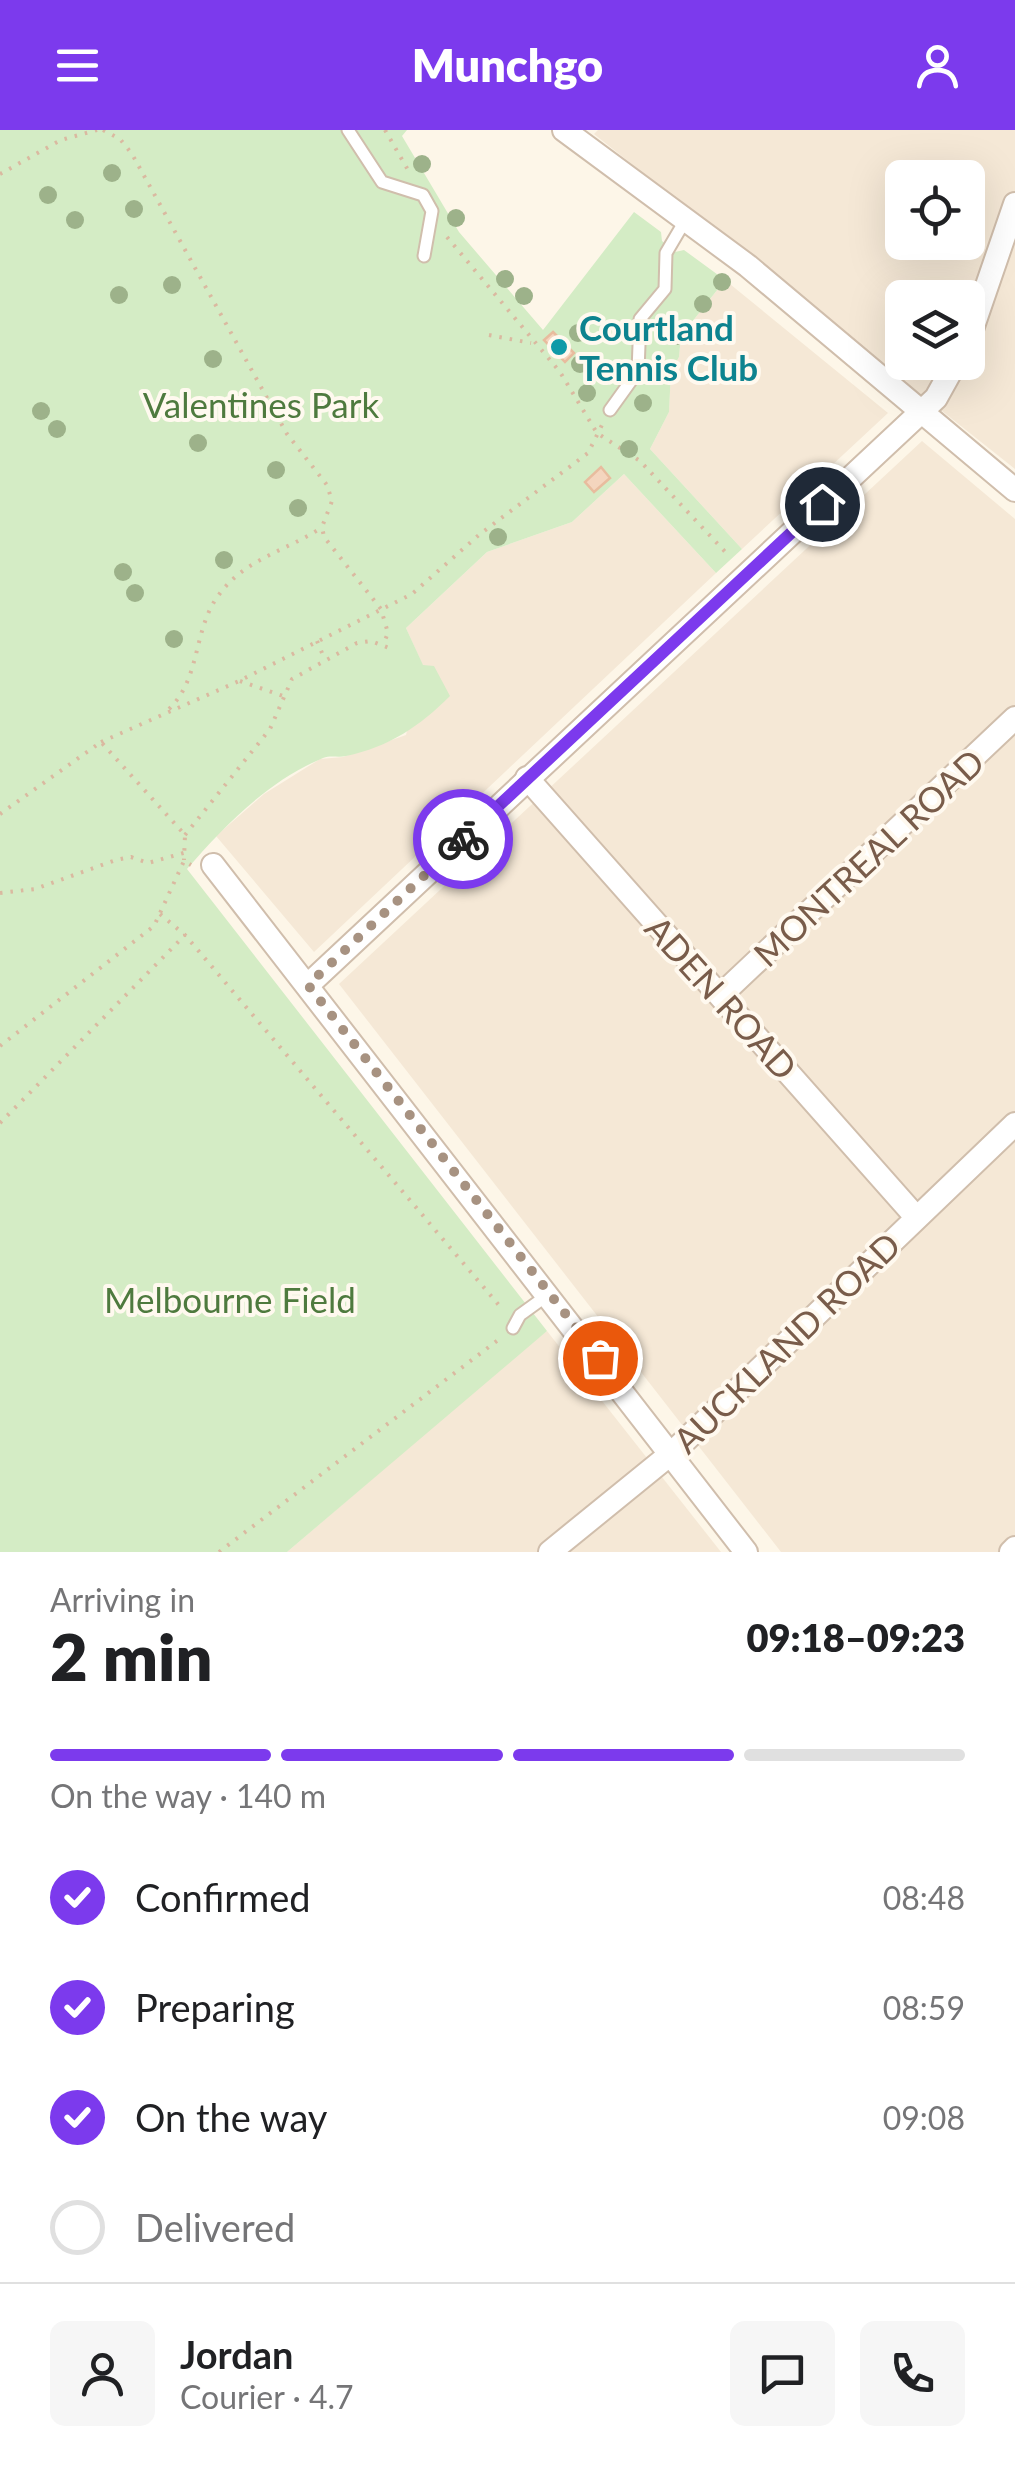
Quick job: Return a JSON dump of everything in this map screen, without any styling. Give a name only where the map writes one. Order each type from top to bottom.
[{"type":"street","points":[[572,132],[686,219],[1015,490]]},
{"type":"street","points":[[985,291],[1015,204]]},
{"type":"street","points":[[308,985],[936,398],[946,380]]},
{"type":"street","name":"MONTREAL ROAD","points":[[721,995],[1015,718]]},
{"type":"street","name":"ADEN ROAD","points":[[528,778],[916,1217]]},
{"type":"street","points":[[213,865],[673,1452],[746,1552]]},
{"type":"street","name":"AUCKLAND ROAD","points":[[550,1552],[673,1452],[1015,1124]]},
{"type":"lane","points":[[348,130],[382,182],[423,196],[432,210],[424,256]]},
{"type":"lane","points":[[610,410],[638,371],[640,319],[665,289],[666,254],[686,219]]},
{"type":"lane","points":[[513,1328],[520,1315],[549,1294]]},
{"type":"path","points":[[0,174],[61,140],[100,130],[120,139],[132,154],[288,434],[327,485],[332,501],[322,527],[324,537],[380,609],[388,634],[386,646],[356,643],[292,680],[261,741],[184,835]]},
{"type":"path","points":[[384,130],[423,196]]},
{"type":"path","points":[[432,210],[454,250],[560,372],[598,433],[640,461],[747,575]]},
{"type":"path","points":[[488,335],[532,343]]},
{"type":"path","points":[[0,814],[101,742],[239,681],[412,594],[480,534],[588,452],[610,410]]},
{"type":"path","points":[[166,712],[188,684],[207,618],[227,585],[263,555],[322,527]]},
{"type":"path","points":[[316,640],[325,660]]},
{"type":"path","points":[[239,681],[283,696]]},
{"type":"path","points":[[0,1046],[154,926],[187,852],[184,835],[101,742]]},
{"type":"path","points":[[0,892],[35,888],[116,860],[131,857],[148,863],[187,852]]},
{"type":"path","points":[[184,861],[196,866],[213,865]]},
{"type":"path","points":[[160,914],[185,934],[500,1304],[513,1328],[219,1552]]},
{"type":"path","points":[[0,1123],[185,934]]},
{"type":"shaded area","points":[[598,130],[1015,130],[1015,469],[903,380],[985,380],[985,280],[885,280],[885,366],[594,134]]},
{"type":"shaded area","points":[[725,280],[888,413],[742,549],[650,449],[669,412],[671,370],[679,357],[681,336]]},
{"type":"shaded area","points":[[922,441],[1015,519],[1015,1552],[781,1552],[339,984]]},
{"type":"shaded area","points":[[624,474],[716,573],[314,952],[216,836],[264,794],[320,759],[343,757],[406,735],[423,666],[406,628],[487,552],[572,522]]},
{"type":"shaded area","points":[[547,1331],[721,1552],[287,1552],[526,1347]]},
{"type":"green space","name":"Valentines Park","points":[[0,130],[407,130],[402,136],[459,232],[543,330],[634,212],[661,232],[662,241],[675,252],[684,250],[725,280],[681,336],[679,357],[671,371],[669,412],[650,449],[742,549],[716,573],[624,474],[572,522],[487,552],[406,628],[423,665],[434,666],[450,696],[390,741],[343,757],[323,758],[284,779],[232,821],[187,869],[547,1331],[287,1552],[0,1552]]},
{"type":"building","name":"Courtland Tennis Club","points":[[553,332],[574,353],[565,362],[544,340]]},
{"type":"building","points":[[601,467],[610,478],[594,492],[585,482]]},
{"type":"way so far","points":[[463,839],[308,985],[600,1358]]},
{"type":"place","name":"Courtland Tennis Club","points":[[559,347]]},
{"type":"route","points":[[463,839],[822,504]]},
{"type":"park label","name":"Melbourne Field","points":[[230,1299]]}]
